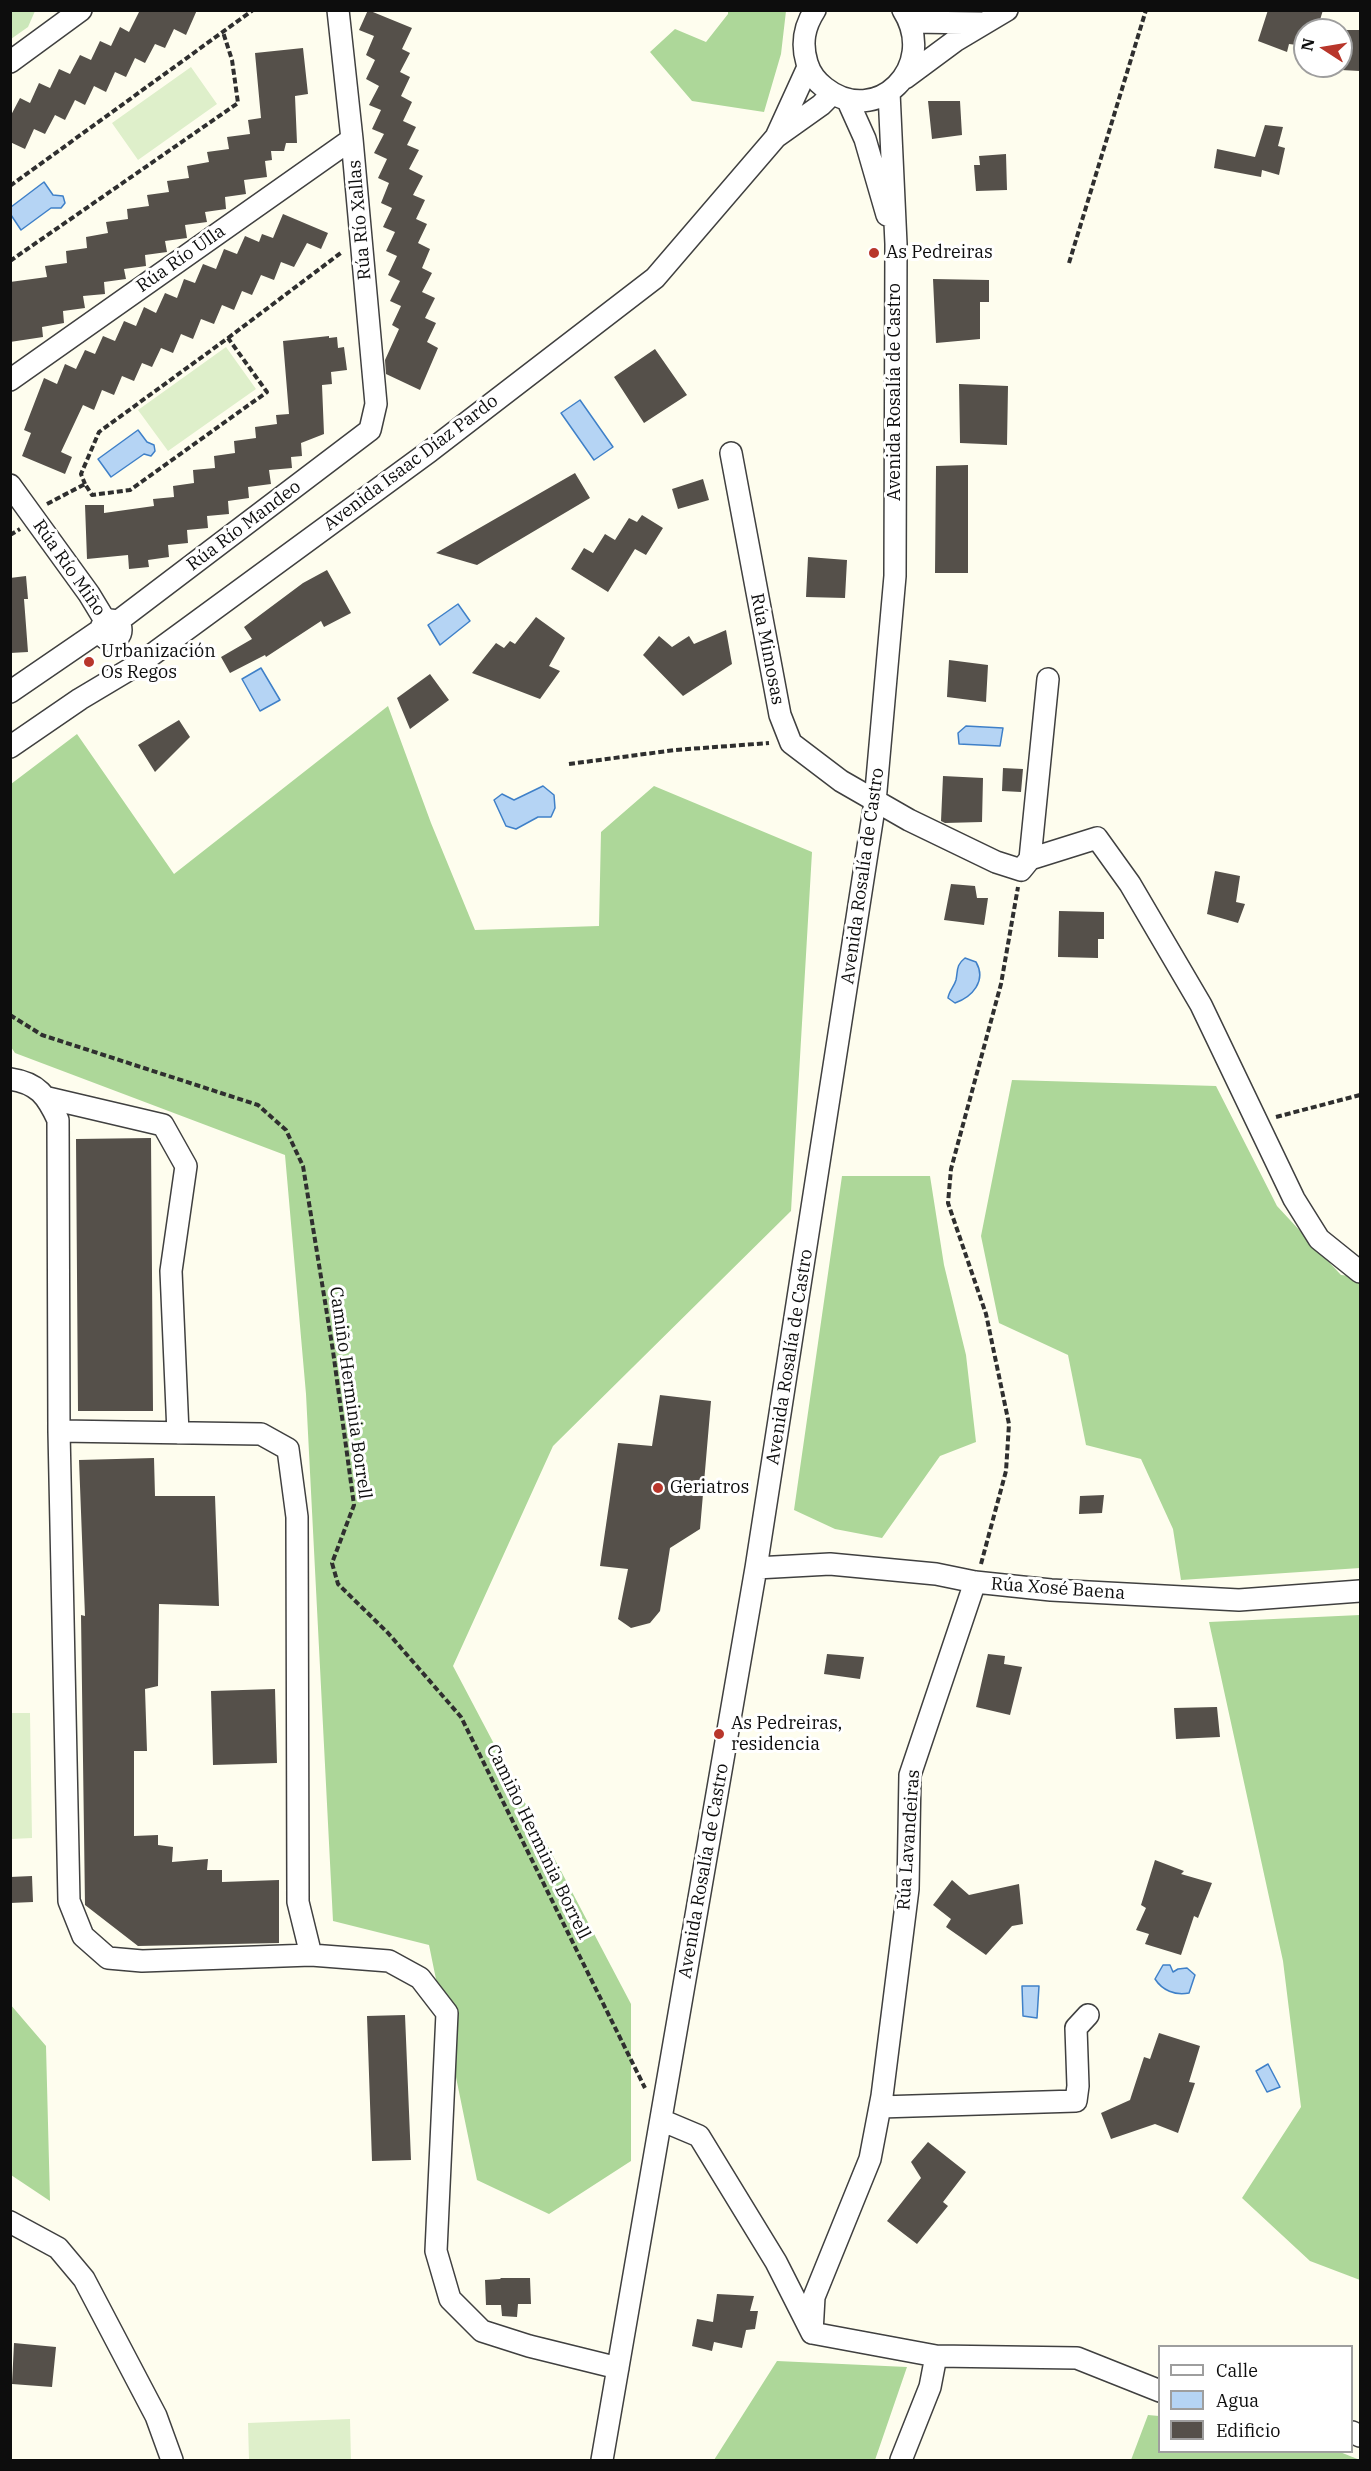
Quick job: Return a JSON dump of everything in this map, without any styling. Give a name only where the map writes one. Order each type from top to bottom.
[{"type":"street","name":"Rúa Río Xallas","points":[[338,10],[376,404],[370,430]]},
{"type":"street","points":[[808,67],[804,51],[804,35],[815,10]]},
{"type":"street","points":[[840,96],[869,99],[896,85],[983,23],[1007,10]]},
{"type":"street","points":[[10,62],[68,14]]},
{"type":"street","points":[[907,16],[949,25],[983,23]]},
{"type":"street","points":[[896,85],[911,66],[914,51],[914,36],[907,16]]},
{"type":"street","name":"Avenida Rosalía de Castro","points":[[808,67],[818,82],[840,96],[865,139],[896,244]]},
{"type":"street","name":"Avenida Isaac Díaz Pardo","points":[[776,137],[808,67]]},
{"type":"street","name":"Avenida Rosalía de Castro","points":[[602,2460],[756,1568],[875,802],[895,576],[896,85]]},
{"type":"street","name":"Avenida Isaac Díaz Pardo","points":[[10,747],[80,699],[142,662],[430,451],[656,278],[776,137],[821,105],[840,96]]},
{"type":"street","name":"Rúa Río Ulla","points":[[10,380],[352,139]]},
{"type":"street","name":"Rúa Río Mandeo","points":[[10,692],[111,626],[370,430]]},
{"type":"street","name":"Rúa Mimosas","points":[[730,453],[778,704],[791,743]]},
{"type":"street","name":"Rúa Río Miño","points":[[10,486],[111,626],[142,662]]},
{"type":"street","points":[[1025,864],[1048,679]]},
{"type":"street","points":[[791,743],[841,781],[875,802],[996,862],[1025,864],[1097,838],[1130,884],[1201,1005],[1294,1198],[1319,1239],[1360,1272]]},
{"type":"street","points":[[10,1079],[37,1088],[48,1098],[58,1120],[59,1431],[69,1901],[83,1936],[108,1958],[142,1961],[311,1955],[389,1960],[420,1978],[447,2013],[436,2251],[450,2299],[482,2331],[529,2346],[618,2368]]},
{"type":"street","points":[[48,1098],[163,1125],[186,1166],[171,1271],[178,1433]]},
{"type":"street","points":[[59,1431],[261,1434],[288,1449],[297,1517],[298,1902],[311,1955]]},
{"type":"street","name":"Rúa Xosé Baena","points":[[756,1568],[830,1564],[936,1574],[975,1582],[1051,1590],[1239,1600],[1360,1591]]},
{"type":"street","name":"Rúa Lavandeiras","points":[[812,2333],[814,2297],[870,2159],[880,2107],[908,1889],[910,1775],[975,1582]]},
{"type":"street","points":[[880,2107],[1076,2101],[1078,2086],[1076,2028],[1088,2015]]},
{"type":"street","points":[[661,2120],[699,2136],[776,2262],[812,2333],[936,2356],[1077,2358],[1158,2390]]},
{"type":"street","points":[[10,2222],[58,2248],[84,2279],[156,2416],[172,2460]]},
{"type":"street","points":[[901,2460],[930,2387],[936,2356]]},
{"type":"path","points":[[10,186],[253,10]]},
{"type":"path","points":[[1069,263],[1146,10]]},
{"type":"path","points":[[10,261],[238,103],[232,60],[223,32]]},
{"type":"path","points":[[228,338],[267,392],[130,490],[92,495],[81,474],[99,432],[361,238]]},
{"type":"path","points":[[30,513],[85,484]]},
{"type":"path","points":[[569,764],[675,750],[791,743]]},
{"type":"path","points":[[975,1582],[1006,1471],[1009,1424],[986,1314],[948,1203],[951,1169],[1001,984],[1025,864]]},
{"type":"path","name":"Camiño Herminia Borrell","points":[[10,1015],[42,1035],[258,1105],[286,1130],[303,1166],[333,1351],[354,1505],[332,1563],[338,1584],[387,1633],[461,1717],[661,2120]]},
{"type":"path","points":[[1258,1122],[1360,1095]]},
{"type":"green space","points":[[11,10],[35,11],[28,27],[11,39]]},
{"type":"green space","points":[[728,11],[786,11],[781,54],[764,112],[692,101],[650,52],[675,29],[706,42]]},
{"type":"green space","points":[[191,67],[217,104],[138,160],[112,123]]},
{"type":"green space","points":[[226,347],[256,389],[168,451],[138,410]]},
{"type":"green space","points":[[388,706],[431,823],[475,930],[599,926],[601,832],[654,786],[812,852],[791,1211],[553,1446],[453,1666],[631,2004],[631,2161],[549,2214],[477,2180],[429,1945],[333,1921],[306,1394],[285,1155],[15,1053],[11,1047],[11,784],[77,734],[174,874]]},
{"type":"green space","points":[[1012,1080],[1216,1086],[1277,1206],[1341,1275],[1360,1277],[1360,1568],[1181,1580],[1173,1529],[1141,1459],[1086,1445],[1068,1355],[999,1323],[981,1236]]},
{"type":"green space","points":[[842,1176],[930,1176],[944,1265],[966,1355],[976,1442],[940,1456],[882,1538],[835,1529],[794,1510]]},
{"type":"green space","points":[[1360,1615],[1360,2280],[1310,2261],[1242,2198],[1301,2107],[1283,1961],[1209,1622]]},
{"type":"green space","points":[[11,1713],[30,1713],[32,1838],[11,1839]]},
{"type":"green space","points":[[10,2004],[46,2046],[50,2201],[11,2175]]},
{"type":"green space","points":[[777,2361],[907,2367],[875,2460],[714,2460]]},
{"type":"green space","points":[[1148,2415],[1158,2416],[1158,2453],[1342,2453],[1360,2460],[1131,2460]]},
{"type":"green space","points":[[350,2419],[351,2460],[249,2460],[248,2423]]},
{"type":"water","points":[[44,182],[53,195],[63,196],[65,203],[61,208],[51,208],[21,230],[11,215],[11,207]]},
{"type":"water","points":[[580,400],[613,447],[594,460],[561,413]]},
{"type":"water","points":[[138,430],[147,442],[154,445],[155,451],[151,456],[144,454],[111,477],[98,459]]},
{"type":"water","points":[[458,604],[470,621],[440,645],[428,625]]},
{"type":"water","points":[[261,668],[280,700],[260,711],[242,679]]},
{"type":"water","points":[[966,726],[1003,728],[1000,746],[959,744],[958,733]]},
{"type":"water","points":[[543,786],[554,795],[555,808],[551,817],[538,817],[516,829],[506,826],[494,800],[502,794],[514,800]]},
{"type":"water","points":[[965,958],[976,962],[979,969],[979,982],[967,997],[955,1003],[948,998],[956,980],[959,965]]},
{"type":"water","points":[[1163,1965],[1170,1965],[1173,1972],[1187,1968],[1195,1975],[1189,1993],[1174,1993],[1158,1983],[1155,1979]]},
{"type":"water","points":[[1022,1986],[1039,1986],[1037,2018],[1023,2016]]},
{"type":"water","points":[[1268,2064],[1280,2087],[1267,2092],[1256,2071]]},
{"type":"building","points":[[140,10],[197,10],[186,35],[174,29],[165,48],[155,44],[145,63],[135,58],[126,77],[115,72],[106,92],[94,86],[85,105],[75,100],[65,120],[55,115],[45,134],[34,129],[25,149],[10,142],[10,117],[20,98],[30,103],[39,83],[50,88],[59,69],[70,74],[80,55],[91,60],[100,41],[111,46],[120,27],[129,32]]},
{"type":"building","points":[[368,10],[412,28],[402,49],[410,53],[400,72],[410,77],[401,96],[412,102],[403,121],[416,127],[407,145],[419,150],[409,169],[423,176],[413,195],[425,200],[416,219],[427,224],[418,243],[430,249],[422,268],[432,273],[422,292],[435,298],[425,318],[436,323],[427,342],[438,348],[420,390],[386,374],[385,360],[399,329],[392,325],[401,306],[390,301],[400,281],[388,275],[397,256],[386,251],[395,232],[383,227],[392,208],[381,203],[389,183],[378,178],[387,159],[374,153],[384,134],[372,129],[381,110],[369,105],[379,86],[366,79],[375,60],[366,55],[374,36],[359,30]]},
{"type":"building","points":[[1268,10],[1323,10],[1321,18],[1293,18],[1293,44],[1289,44],[1287,52],[1258,41]]},
{"type":"building","points":[[1353,30],[1360,30],[1360,71],[1353,71]]},
{"type":"building","points":[[303,48],[308,94],[295,96],[297,143],[286,143],[284,151],[271,151],[272,160],[265,161],[267,177],[244,180],[246,194],[225,197],[226,209],[205,212],[207,222],[185,225],[187,238],[165,241],[167,252],[145,255],[146,266],[124,269],[126,279],[104,282],[105,294],[83,296],[85,308],[63,311],[64,323],[42,327],[43,337],[10,342],[10,282],[47,277],[45,266],[67,263],[66,251],[87,248],[86,237],[108,233],[106,222],[128,219],[127,209],[149,206],[147,195],[169,192],[167,181],[189,178],[187,166],[209,162],[207,152],[229,149],[227,137],[250,134],[248,120],[261,118],[255,53]]},
{"type":"building","points":[[928,101],[960,101],[962,135],[932,139]]},
{"type":"building","points":[[1265,125],[1283,127],[1278,146],[1285,148],[1279,175],[1262,170],[1261,177],[1214,168],[1217,149],[1255,157]]},
{"type":"building","points":[[1006,154],[1007,190],[976,191],[974,165],[980,165],[979,156]]},
{"type":"building","points":[[283,214],[328,233],[321,249],[307,243],[294,267],[281,262],[274,280],[261,275],[252,295],[242,291],[234,310],[222,305],[214,324],[201,319],[193,339],[181,334],[173,353],[161,348],[152,367],[142,363],[134,381],[122,376],[114,395],[102,390],[94,410],[83,405],[61,452],[72,457],[65,474],[22,456],[31,433],[24,430],[44,378],[57,384],[65,364],[76,369],[85,350],[95,354],[103,336],[115,341],[124,321],[136,326],[144,307],[156,313],[165,293],[177,298],[184,279],[195,283],[203,264],[216,269],[224,249],[237,254],[245,236],[259,242],[262,234],[273,238]]},
{"type":"building","points":[[933,279],[989,280],[989,302],[980,302],[980,339],[936,343]]},
{"type":"building","points":[[329,336],[329,338],[337,337],[338,348],[344,347],[347,370],[331,372],[332,384],[322,385],[324,434],[301,443],[302,456],[291,457],[292,468],[269,470],[271,484],[248,487],[249,498],[228,501],[229,514],[207,516],[208,528],[187,530],[188,543],[168,545],[169,557],[148,560],[149,567],[129,569],[128,555],[87,559],[85,505],[104,505],[104,513],[154,506],[153,499],[174,497],[173,486],[194,483],[193,470],[215,468],[214,456],[235,453],[234,441],[256,438],[255,427],[277,424],[276,415],[289,414],[283,341]]},
{"type":"building","points":[[655,349],[687,395],[644,423],[614,377]]},
{"type":"building","points":[[959,384],[1008,386],[1007,445],[960,443]]},
{"type":"building","points":[[968,465],[968,573],[935,573],[936,466]]},
{"type":"building","points":[[575,473],[590,498],[477,565],[436,553]]},
{"type":"building","points":[[703,479],[709,500],[678,509],[672,489]]},
{"type":"building","points":[[642,515],[663,528],[646,555],[635,549],[608,592],[571,569],[584,548],[593,553],[605,534],[615,540],[629,518],[637,522]]},
{"type":"building","points":[[808,557],[847,560],[845,598],[806,597]]},
{"type":"building","points":[[327,570],[351,613],[324,627],[321,621],[266,657],[265,655],[230,673],[221,657],[252,639],[244,627],[303,583]]},
{"type":"building","points":[[26,576],[28,599],[24,599],[28,652],[10,653],[10,578]]},
{"type":"building","points":[[536,617],[565,638],[549,666],[560,671],[540,699],[472,673],[496,643],[504,648],[510,641],[515,644]]},
{"type":"building","points":[[726,630],[732,664],[683,696],[643,655],[659,636],[672,647],[689,636],[694,644]]},
{"type":"building","points":[[949,660],[988,665],[986,702],[947,697]]},
{"type":"building","points":[[430,674],[449,700],[410,729],[397,698]]},
{"type":"building","points":[[179,720],[190,737],[155,772],[138,745]]},
{"type":"building","points":[[1003,768],[1023,769],[1021,792],[1002,791]]},
{"type":"building","points":[[943,776],[983,778],[982,822],[945,823],[941,821]]},
{"type":"building","points":[[1215,871],[1240,876],[1236,902],[1245,904],[1238,923],[1207,914]]},
{"type":"building","points":[[951,884],[975,886],[977,898],[988,898],[984,925],[944,920]]},
{"type":"building","points":[[1059,911],[1104,912],[1104,939],[1098,939],[1098,958],[1058,957]]},
{"type":"building","points":[[151,1138],[153,1411],[78,1411],[76,1139]]},
{"type":"building","name":"Geriatros","points":[[660,1395],[711,1401],[700,1529],[670,1548],[660,1611],[650,1623],[631,1628],[618,1619],[628,1569],[600,1566],[618,1443],[652,1446]]},
{"type":"building","points":[[154,1458],[155,1496],[215,1496],[219,1606],[159,1604],[158,1686],[145,1689],[147,1751],[134,1751],[134,1836],[158,1835],[158,1845],[173,1847],[172,1862],[208,1859],[207,1870],[222,1870],[222,1882],[279,1880],[279,1943],[138,1946],[85,1905],[81,1615],[85,1616],[79,1460]]},
{"type":"building","points":[[1104,1495],[1102,1513],[1079,1514],[1080,1496]]},
{"type":"building","points":[[827,1654],[864,1657],[860,1679],[824,1674]]},
{"type":"building","points":[[988,1654],[1005,1656],[1004,1664],[1022,1667],[1010,1715],[976,1707]]},
{"type":"building","points":[[275,1689],[277,1763],[213,1765],[211,1691]]},
{"type":"building","points":[[1217,1707],[1220,1737],[1176,1739],[1174,1708]]},
{"type":"building","points":[[1155,1860],[1184,1871],[1181,1874],[1212,1883],[1198,1918],[1194,1916],[1181,1955],[1145,1944],[1149,1934],[1136,1930],[1146,1908],[1141,1905]]},
{"type":"building","points":[[32,1876],[33,1902],[10,1903],[10,1877]]},
{"type":"building","points":[[952,1880],[969,1895],[1019,1884],[1023,1924],[1012,1926],[986,1955],[946,1927],[951,1919],[933,1905]]},
{"type":"building","points":[[405,2015],[411,2160],[372,2161],[367,2016]]},
{"type":"building","points":[[1159,2033],[1200,2046],[1189,2082],[1195,2083],[1178,2133],[1155,2124],[1111,2139],[1101,2113],[1130,2100],[1144,2057],[1150,2059]]},
{"type":"building","points":[[928,2142],[966,2172],[943,2202],[948,2206],[917,2244],[887,2221],[921,2178],[911,2162]]},
{"type":"building","points":[[530,2278],[531,2304],[518,2304],[517,2317],[502,2316],[501,2305],[486,2305],[485,2280]]},
{"type":"building","points":[[717,2294],[754,2296],[750,2311],[758,2311],[755,2329],[746,2330],[742,2348],[714,2342],[712,2351],[692,2346],[697,2319],[713,2322]]},
{"type":"building","points":[[14,2343],[56,2347],[52,2387],[12,2384]]},
{"type":"place","name":"As Pedreiras","points":[[874,253]]},
{"type":"place","name":"Urbanización Os Regos","points":[[89,662]]},
{"type":"place","name":"Geriatros","points":[[658,1488]]},
{"type":"place","name":"As Pedreiras, residencia","points":[[719,1734]]}]
